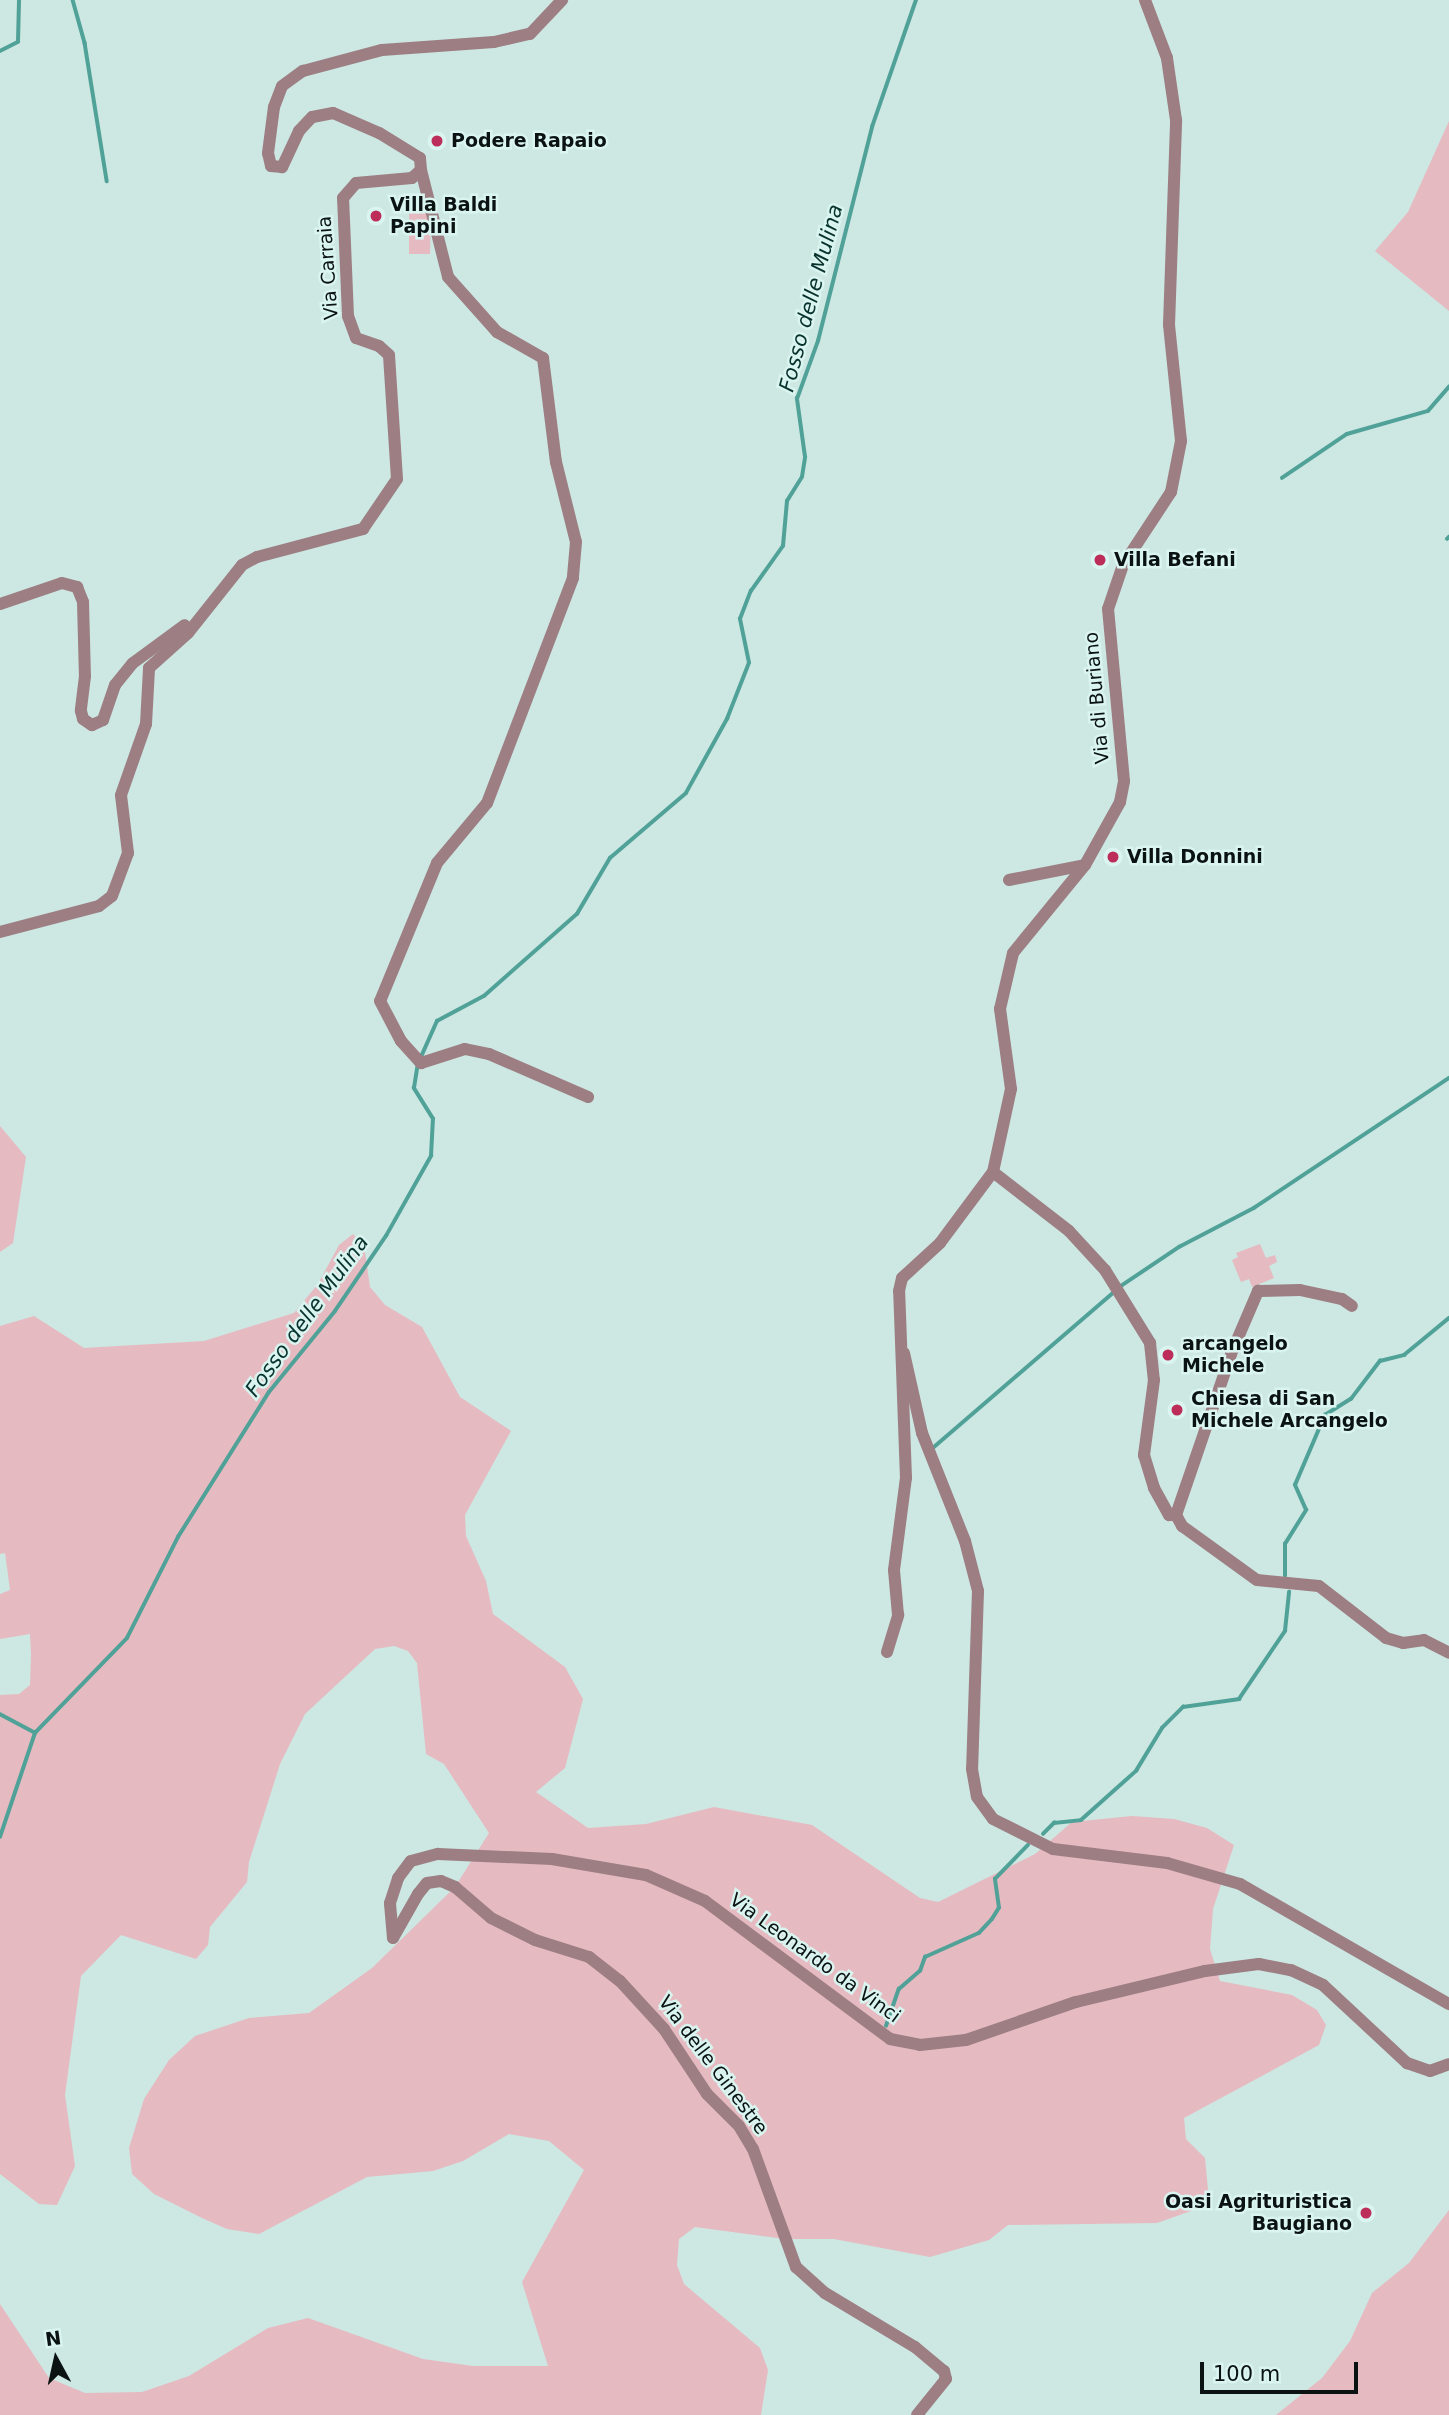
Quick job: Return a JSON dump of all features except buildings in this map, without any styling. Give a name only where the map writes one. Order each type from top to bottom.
[{"type":"street","points":[[562,0],[530,34],[494,42],[382,50],[303,71],[282,86],[274,107],[268,153],[271,166],[282,167],[299,131],[312,117],[333,113],[410,149],[420,158],[448,277],[498,332],[543,358],[556,462],[576,541],[573,578],[487,803],[437,863],[380,1001],[401,1041],[421,1063],[465,1049],[519,1064],[588,1097]]},
{"type":"street","name":"Via di Buriano","points":[[900,1342],[897,1306],[902,1278],[940,1243],[993,1172],[1011,1090],[1000,1031],[1004,981],[1013,953],[1084,865],[1120,802],[1124,781],[1108,609],[1111,589],[1135,546],[1164,508],[1181,441],[1169,325],[1176,120],[1167,58],[1145,0]]},
{"type":"street","name":"Via Carraia","points":[[0,932],[99,906],[111,896],[128,853],[121,795],[146,724],[149,668],[188,633],[206,606],[242,565],[257,557],[363,529],[397,479],[389,355],[379,346],[356,338],[348,316],[344,198],[350,185],[412,178],[421,170]]},
{"type":"street","points":[[0,604],[62,583],[77,587],[83,602],[85,676],[81,711],[83,719],[92,725],[103,720],[115,685],[133,663],[206,606]]},
{"type":"street","points":[[1009,880],[1084,865]]},
{"type":"street","points":[[993,1172],[1069,1231],[1105,1270],[1150,1343],[1154,1380],[1144,1455],[1154,1488],[1169,1515],[1176,1515]]},
{"type":"street","points":[[1176,1515],[1236,1341],[1258,1291],[1300,1290],[1342,1299],[1352,1306]]},
{"type":"street","points":[[887,1652],[898,1615],[894,1570],[901,1493],[906,1478],[900,1342]]},
{"type":"street","points":[[900,1342],[922,1433],[965,1541],[978,1591],[972,1769],[977,1797],[993,1819],[1053,1849],[1167,1863],[1240,1884],[1449,2004]]},
{"type":"street","points":[[1176,1515],[1190,1533],[1257,1580],[1319,1586],[1386,1638],[1403,1643],[1424,1640],[1449,1653]]},
{"type":"street","name":"Via Leonardo da Vinci","points":[[393,1938],[390,1903],[398,1878],[411,1861],[438,1854],[552,1859],[646,1875],[705,1901],[890,2039],[920,2045],[966,2040],[1076,2003],[1205,1970],[1259,1964],[1291,1970],[1323,1985],[1407,2063],[1430,2071],[1449,2064]]},
{"type":"street","name":"Via delle Ginestre","points":[[393,1938],[427,1883],[441,1881],[455,1887],[491,1918],[534,1940],[589,1957],[620,1981],[664,2029],[707,2094],[739,2126],[753,2149],[796,2267],[825,2293],[915,2347],[944,2371],[946,2379],[917,2415]]},
{"type":"shaded area","points":[[1449,121],[1449,311],[1375,251],[1408,212]]},
{"type":"shaded area","points":[[409,213],[431,213],[430,254],[409,254]]},
{"type":"shaded area","points":[[0,1126],[26,1157],[13,1243],[0,1252]]},
{"type":"shaded area","points":[[353,1234],[364,1245],[370,1287],[385,1305],[422,1327],[460,1397],[511,1431],[465,1515],[466,1536],[486,1581],[493,1614],[565,1667],[583,1699],[565,1768],[536,1792],[588,1828],[646,1824],[714,1807],[812,1825],[920,1898],[938,1902],[1035,1854],[1072,1822],[1132,1816],[1174,1819],[1207,1828],[1234,1845],[1213,1909],[1210,1949],[1220,1981],[1292,1995],[1317,2010],[1326,2025],[1319,2045],[1184,2118],[1186,2139],[1205,2158],[1208,2190],[1202,2207],[1157,2223],[1008,2225],[989,2240],[930,2257],[834,2239],[785,2239],[695,2227],[679,2239],[677,2265],[684,2284],[760,2348],[768,2370],[761,2415],[0,2415],[0,2304],[49,2378],[85,2393],[142,2392],[189,2376],[268,2328],[308,2318],[423,2359],[473,2366],[548,2366],[522,2282],[584,2170],[549,2141],[509,2134],[463,2161],[433,2171],[367,2177],[259,2234],[227,2229],[202,2218],[154,2194],[132,2174],[129,2148],[144,2099],[169,2060],[195,2036],[249,2018],[309,2013],[372,1968],[455,1887],[489,1833],[444,1764],[426,1754],[417,1663],[408,1651],[394,1646],[375,1649],[305,1714],[280,1764],[249,1862],[247,1882],[210,1927],[208,1945],[196,1959],[121,1935],[81,1976],[65,2095],[75,2166],[57,2205],[39,2204],[0,2174],[0,1695],[19,1694],[30,1685],[31,1654],[30,1634],[0,1639],[0,1594],[10,1590],[5,1553],[0,1554],[0,1326],[34,1316],[84,1348],[204,1341],[294,1313],[318,1284],[339,1245]]},
{"type":"shaded area","points":[[1260,1244],[1266,1258],[1275,1255],[1277,1262],[1269,1266],[1274,1278],[1252,1287],[1249,1279],[1241,1282],[1232,1260],[1238,1257],[1236,1253]]},
{"type":"shaded area","points":[[1449,2210],[1449,2415],[1276,2415],[1322,2378],[1350,2341],[1372,2293],[1409,2263]]},
{"type":"waterway","points":[[0,51],[18,42],[19,0]]},
{"type":"waterway","points":[[73,0],[85,43],[107,181]]},
{"type":"waterway","name":"Fosso delle Mulina","points":[[421,1057],[437,1021],[484,996],[577,914],[610,858],[686,793],[727,719],[749,663],[740,619],[751,591],[783,546],[787,501],[802,477],[805,457],[797,399],[818,341],[872,127],[916,0]]},
{"type":"waterway","points":[[1282,478],[1347,434],[1428,411],[1449,387]]},
{"type":"waterway","name":"Fosso delle Mulina","points":[[0,1837],[35,1733],[127,1638],[178,1537],[269,1392],[335,1311],[386,1236],[431,1156],[433,1119],[414,1088],[418,1064]]},
{"type":"waterway","points":[[934,1447],[1121,1286],[1179,1247],[1254,1208],[1449,1078]]},
{"type":"waterway","points":[[1285,1576],[1285,1544],[1306,1510],[1295,1485],[1325,1415],[1351,1399],[1380,1361],[1404,1355],[1449,1318]]},
{"type":"waterway","points":[[1043,1834],[1054,1823],[1081,1820],[1136,1771],[1162,1728],[1183,1707],[1239,1699],[1285,1631],[1289,1592]]},
{"type":"waterway","points":[[0,1714],[35,1733]]},
{"type":"waterway","points":[[886,2026],[899,1989],[920,1971],[925,1957],[979,1933],[992,1919],[999,1908],[995,1879],[1028,1845]]},
{"type":"place","name":"Podere Rapaio","points":[[437,141]]},
{"type":"place","name":"Villa Baldi Papini","points":[[376,216]]},
{"type":"place","name":"Villa Befani","points":[[1100,560]]},
{"type":"place","name":"Villa Donnini","points":[[1113,857]]},
{"type":"place","name":"arcangelo Michele","points":[[1168,1355]]},
{"type":"place","name":"Chiesa di San Michele Arcangelo","points":[[1177,1410]]},
{"type":"place","name":"Oasi Agrituristica Baugiano","points":[[1366,2213]]}]
